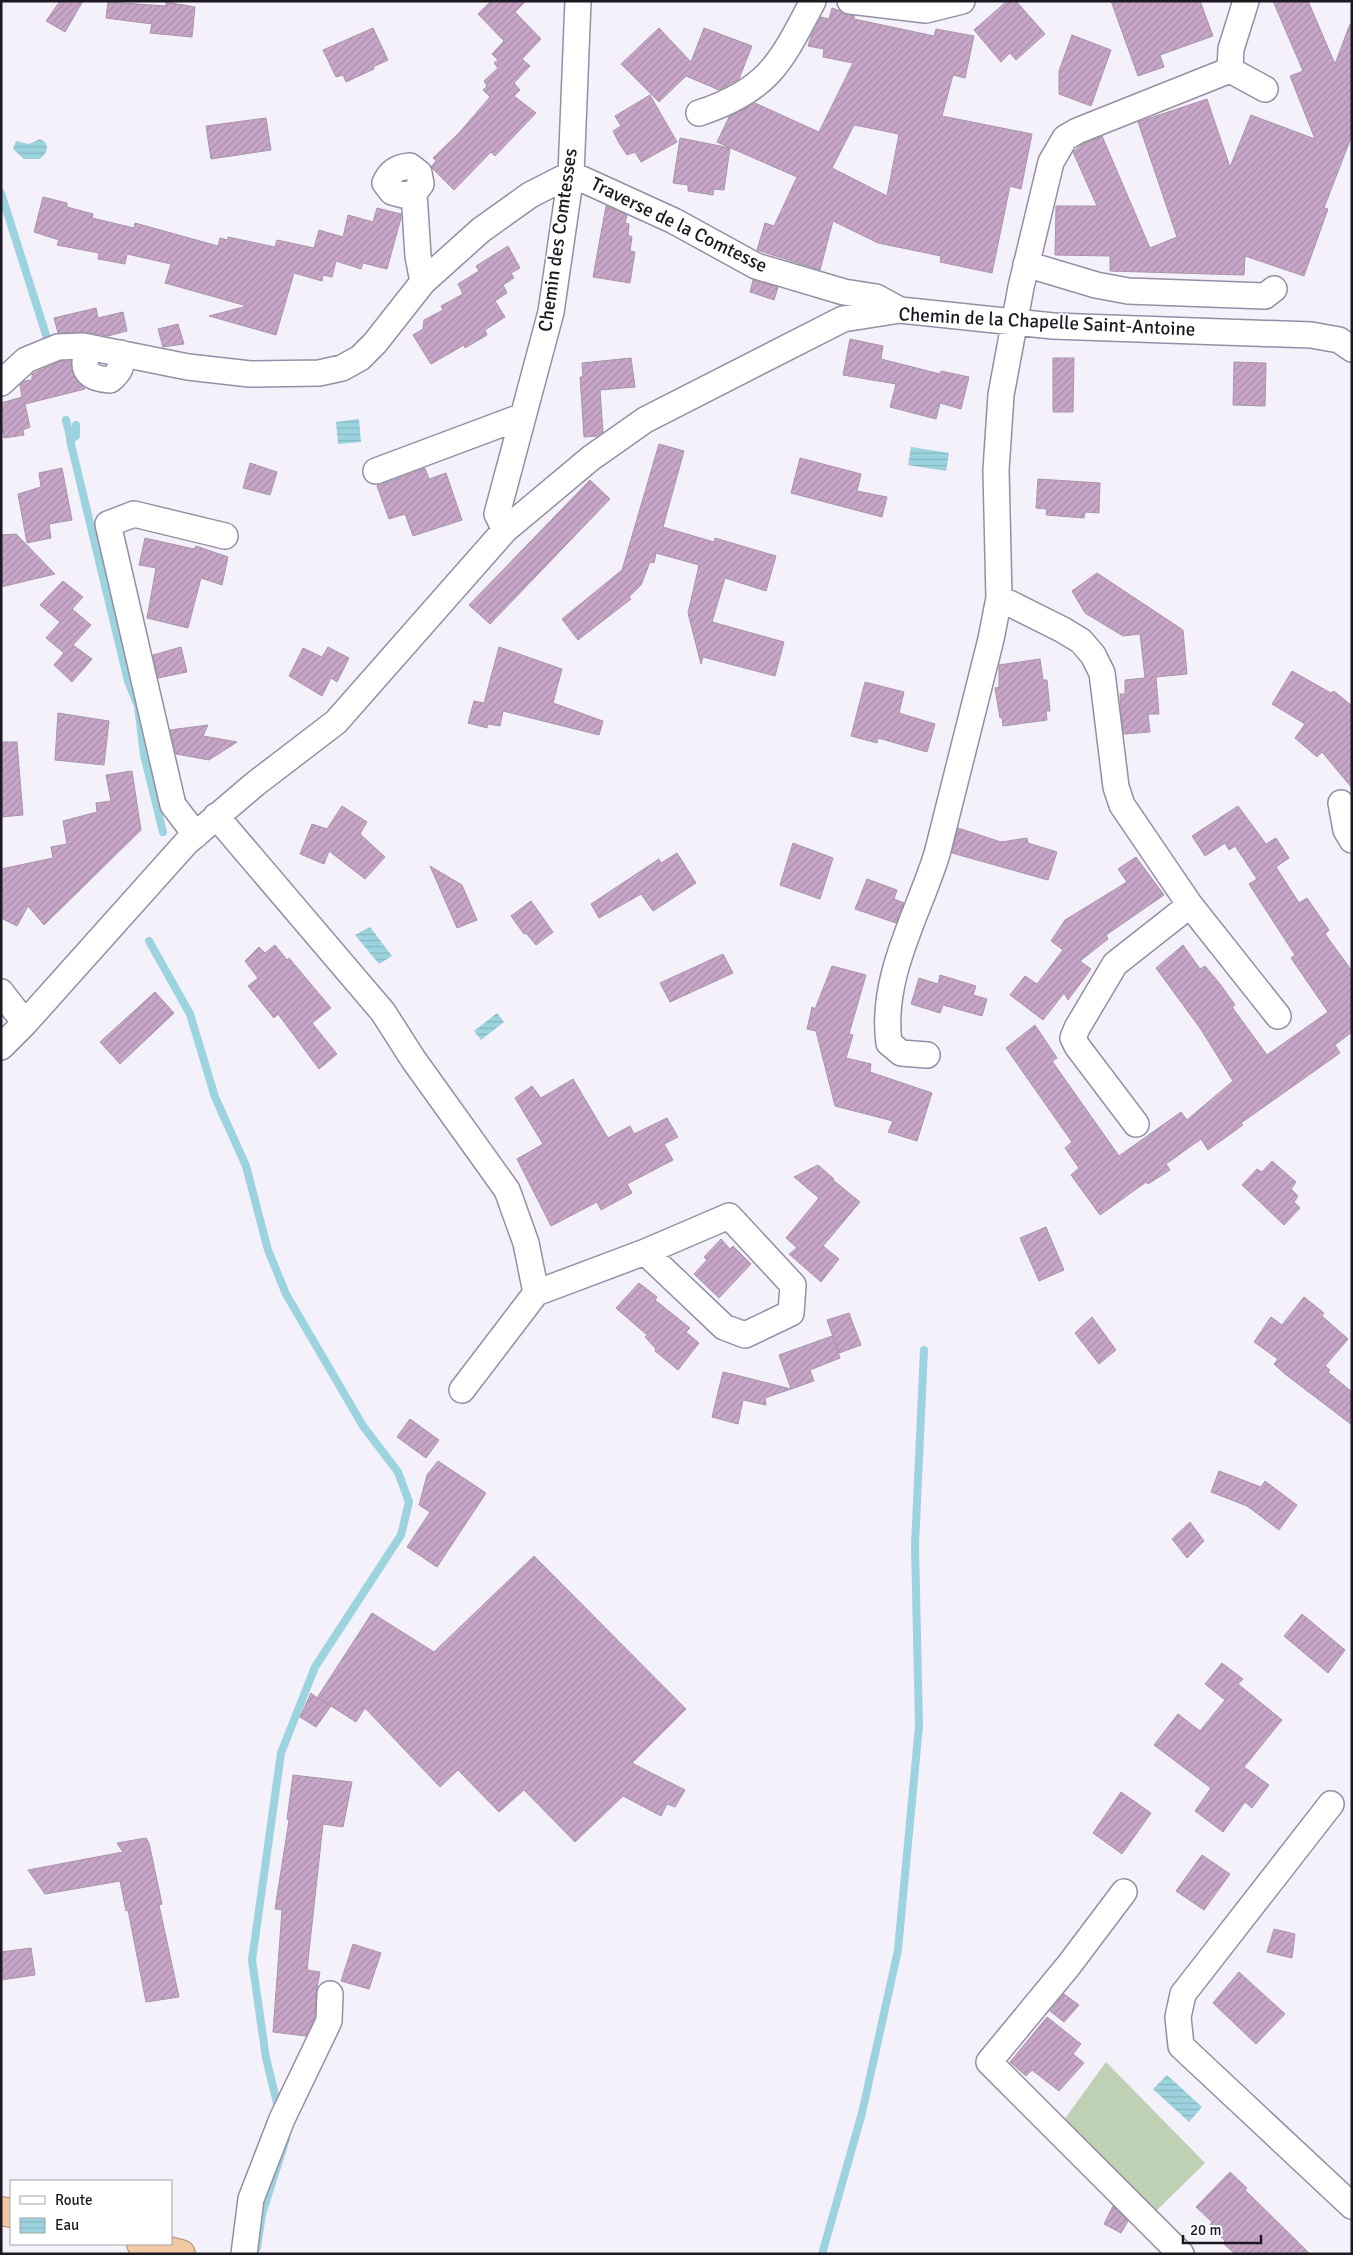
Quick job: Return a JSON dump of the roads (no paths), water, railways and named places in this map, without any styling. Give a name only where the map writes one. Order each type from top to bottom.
[{"type":"highway","points":[[145,2245],[181,2254]]},
{"type":"street","name":"Chemin des Comtesses","points":[[505,530],[497,514],[551,312],[571,174],[578,1]]},
{"type":"street","points":[[699,112],[728,104],[747,93],[774,69],[813,1]]},
{"type":"street","points":[[850,1],[926,10],[962,1]]},
{"type":"street","points":[[1230,70],[1231,49],[1246,1]]},
{"type":"street","points":[[1230,70],[1265,89]]},
{"type":"street","points":[[927,1055],[901,1053],[889,1043],[887,1028],[890,991],[901,952],[927,886],[937,854],[991,639],[998,598],[997,433],[1001,395],[1026,264],[1051,162],[1057,148],[1065,138],[1077,131],[1230,70]]},
{"type":"street","points":[[1,383],[26,360],[58,347],[83,346],[188,367],[250,374],[319,373],[342,368],[360,358],[375,343],[423,282],[481,230],[530,196],[571,174]]},
{"type":"street","name":"Traverse de la Comtesse","points":[[571,174],[674,221],[756,266],[844,292],[876,297],[900,310]]},
{"type":"street","points":[[414,192],[418,256],[423,282]]},
{"type":"street","points":[[1026,264],[1096,285],[1128,291],[1265,296],[1274,289]]},
{"type":"street","name":"Chemin de la Chapelle Saint-Antoine","points":[[1,1047],[26,1023],[196,835],[216,816],[336,722],[505,530],[591,458],[645,420],[843,319],[900,310],[1054,326],[1310,335],[1339,340],[1352,349]]},
{"type":"street","points":[[376,471],[523,416]]},
{"type":"street","points":[[196,835],[173,805],[108,524],[134,514],[225,536]]},
{"type":"street","points":[[998,598],[1063,630],[1081,641],[1093,655],[1102,673],[1116,787],[1122,805],[1190,905],[1278,1016]]},
{"type":"street","points":[[1341,803],[1346,830],[1352,840]]},
{"type":"street","points":[[216,816],[383,1012],[413,1059],[508,1190],[526,1243],[536,1293]]},
{"type":"street","points":[[1136,1124],[1077,1046],[1073,1038],[1115,964],[1190,905]]},
{"type":"street","points":[[1,992],[26,1023]]},
{"type":"street","points":[[462,1390],[536,1293],[645,1252],[729,1216],[793,1285],[791,1313],[745,1335],[724,1327],[645,1252]]},
{"type":"street","points":[[1331,1804],[1183,1994],[1178,2017],[1181,2046],[1352,2206]]},
{"type":"street","points":[[1124,1892],[1069,1965],[989,2062],[1181,2254]]},
{"type":"street","points":[[244,2254],[251,2199],[282,2119],[329,2021],[330,1994]]},
{"type":"water","points":[[40,139],[45,142],[47,149],[39,159],[24,159],[13,149],[16,141],[29,144]]},
{"type":"water","points":[[359,419],[361,442],[338,444],[336,422]]},
{"type":"water","points":[[911,447],[949,453],[946,471],[908,465]]},
{"type":"water","points":[[370,927],[392,956],[379,964],[355,935]]},
{"type":"water","points":[[497,1013],[504,1022],[481,1040],[474,1031]]},
{"type":"water","points":[[1167,2075],[1202,2107],[1189,2122],[1153,2089]]},
{"type":"waterway","points":[[1,193],[47,338]]},
{"type":"waterway","points":[[66,420],[71,441]]},
{"type":"waterway","points":[[76,425],[76,436],[70,440],[128,681],[138,706],[144,755],[163,832]]},
{"type":"waterway","points":[[149,941],[190,1014],[215,1097],[246,1166],[268,1250],[286,1294],[363,1426],[398,1472],[409,1502],[401,1535],[315,1667],[281,1753],[252,1960],[266,2058],[279,2111]]},
{"type":"waterway","points":[[822,2254],[862,2113],[898,1950],[919,1726],[915,1545],[924,1350]]},
{"type":"waterway","points":[[257,2248],[262,2214],[286,2139]]}]
